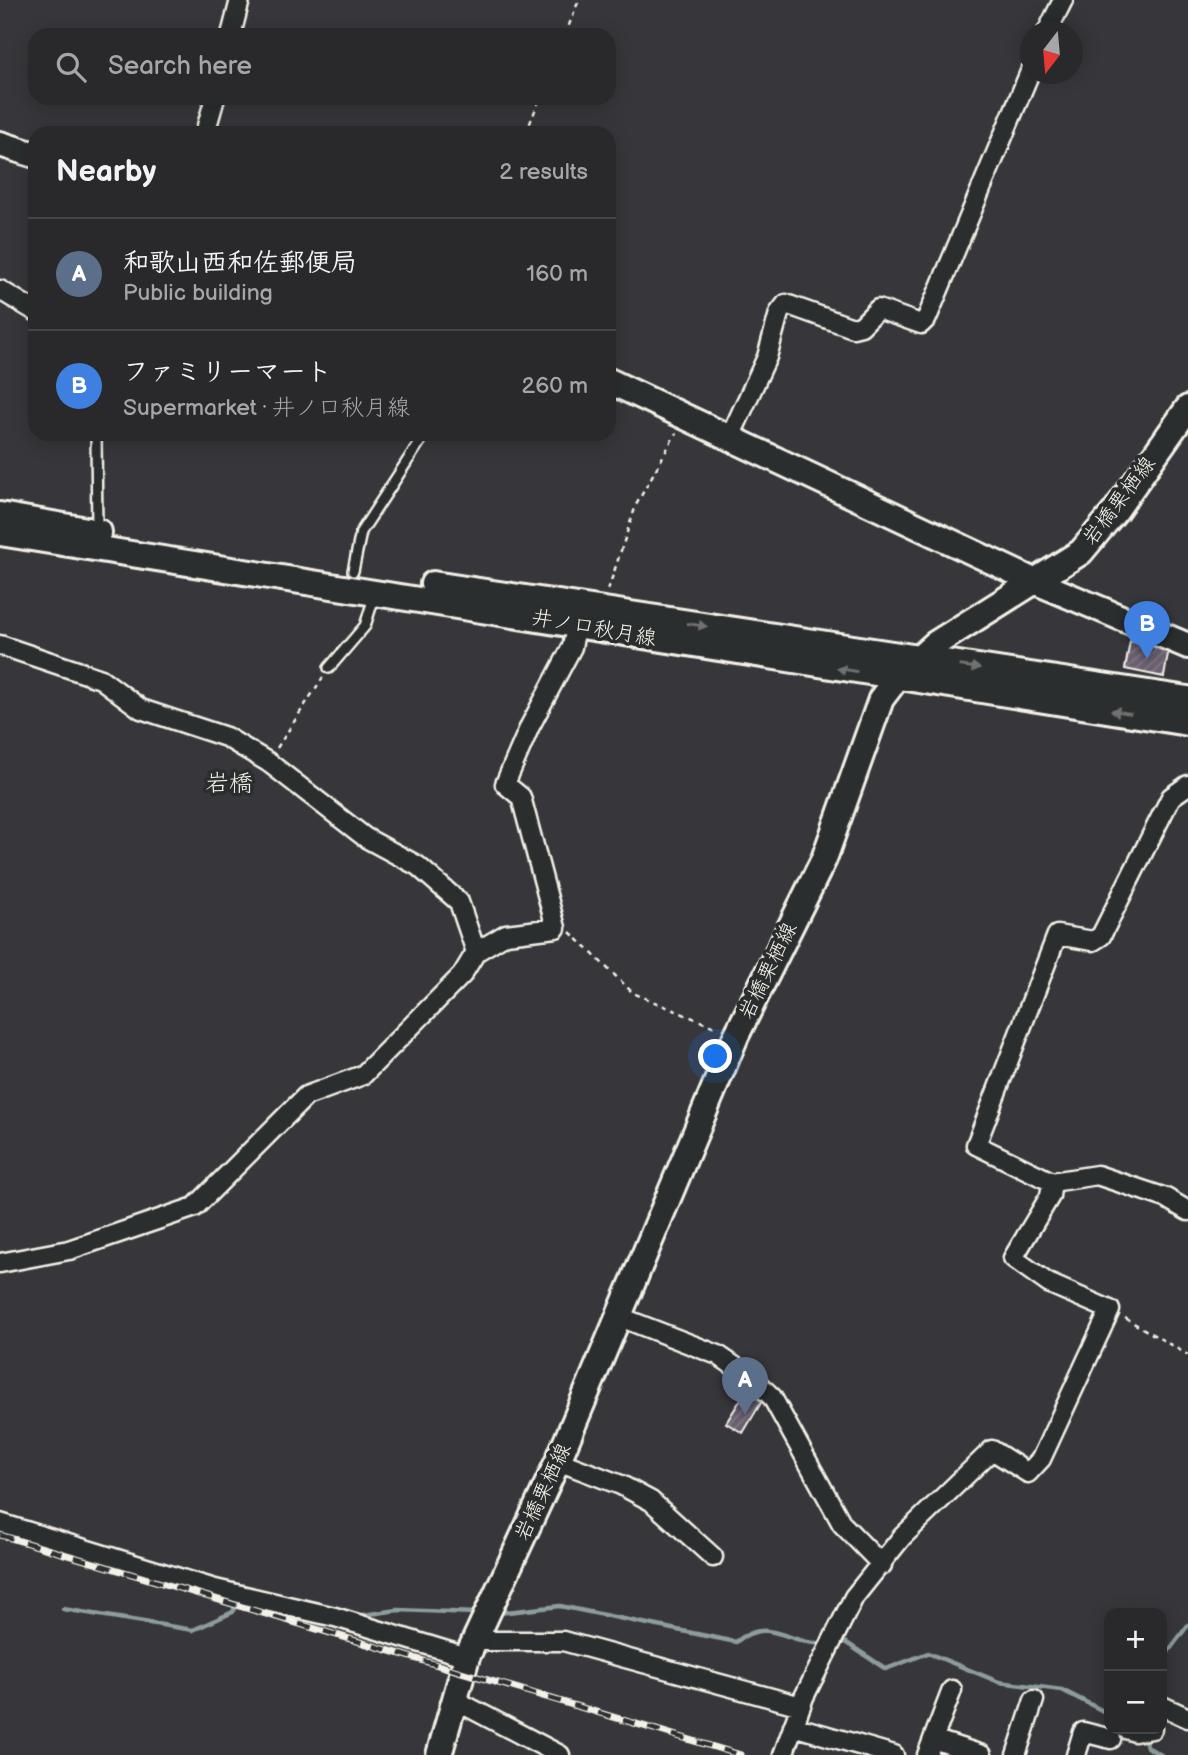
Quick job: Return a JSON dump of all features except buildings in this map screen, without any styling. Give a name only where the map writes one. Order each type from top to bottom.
[{"type":"main road","points":[[0,144],[28,153]]},
{"type":"main road","points":[[616,384],[1036,582],[1188,646]]},
{"type":"main road","name":"岩橋栗栖線","points":[[439,1755],[453,1699],[470,1649],[558,1461],[736,1036],[824,859],[881,699],[897,678],[935,644],[1081,552],[1116,510],[1188,408]]},
{"type":"main road","name":"井ノ口秋月線","points":[[0,515],[353,571],[587,614],[897,678],[1188,723]]},
{"type":"main road","name":"井ノ口秋月線","points":[[0,533],[376,592],[587,614],[1188,699]]},
{"type":"street","points":[[233,28],[240,0]]},
{"type":"street","points":[[1052,21],[1063,0]]},
{"type":"street","points":[[730,437],[767,358],[779,313],[786,304],[853,328],[861,326],[878,309],[920,324],[927,318],[1026,84]]},
{"type":"street","points":[[207,126],[213,105]]},
{"type":"street","points":[[0,290],[28,307]]},
{"type":"street","points":[[0,1263],[69,1250],[195,1208],[306,1096],[363,1075],[462,975],[476,952],[506,934],[556,928],[521,797],[505,784],[530,726],[587,614]]},
{"type":"street","points":[[0,645],[101,679],[141,709],[226,737],[268,762],[366,838],[418,866],[459,902],[476,952]]},
{"type":"street","points":[[1188,785],[1171,797],[1101,936],[1093,941],[1057,935],[976,1145],[1052,1182],[1097,1175],[1166,1198],[1188,1211]]},
{"type":"street","points":[[783,1755],[801,1706],[853,1597],[882,1565],[902,1537],[992,1450],[1028,1473],[1041,1459],[1111,1310],[1048,1283],[1013,1258],[1050,1196],[1052,1182]]},
{"type":"street","points":[[620,1317],[718,1355],[753,1379],[772,1397],[842,1524],[882,1565]]},
{"type":"street","points":[[558,1461],[621,1485],[651,1501],[713,1557]]},
{"type":"street","points":[[0,1523],[215,1589],[470,1649],[563,1641],[801,1706]]},
{"type":"street","points":[[951,1690],[930,1747],[982,1755]]},
{"type":"street","points":[[453,1699],[560,1755]]},
{"type":"street","points":[[1016,1755],[1034,1700]]},
{"type":"street","points":[[1167,1708],[1188,1718]]},
{"type":"street","points":[[793,1726],[894,1755]]},
{"type":"street","points":[[1076,1755],[1083,1732],[1110,1741]]},
{"type":"lane","points":[[96,441],[97,531]]},
{"type":"lane","points":[[353,571],[361,532],[420,441]]},
{"type":"lane","points":[[329,667],[365,626],[376,592]]},
{"type":"path","points":[[568,28],[579,0]]},
{"type":"path","points":[[529,126],[537,105]]},
{"type":"path","points":[[587,614],[636,505],[686,416]]},
{"type":"path","points":[[268,762],[329,667]]},
{"type":"path","points":[[556,928],[575,933],[633,993],[736,1036]]},
{"type":"path","points":[[1111,1310],[1188,1355]]},
{"type":"waterway","points":[[63,1609],[193,1630],[233,1612],[238,1599]]},
{"type":"waterway","points":[[499,1613],[560,1606],[736,1642],[748,1634],[769,1631],[811,1643],[823,1643]]},
{"type":"waterway","points":[[356,1616],[398,1610],[476,1613]]},
{"type":"waterway","points":[[1167,1653],[1188,1625]]},
{"type":"waterway","points":[[839,1638],[886,1669],[928,1653],[999,1682],[1062,1690],[1104,1711]]},
{"type":"waterway","points":[[1144,1736],[1147,1747],[1161,1755]]},
{"type":"railway","points":[[0,1535],[741,1755]]},
{"type":"place","name":"ファミリーマート","points":[[1147,659]]},
{"type":"place","name":"和歌山西和佐郵便局","points":[[745,1415]]},
{"type":"district","name":"岩橋","points":[[229,783]]}]
